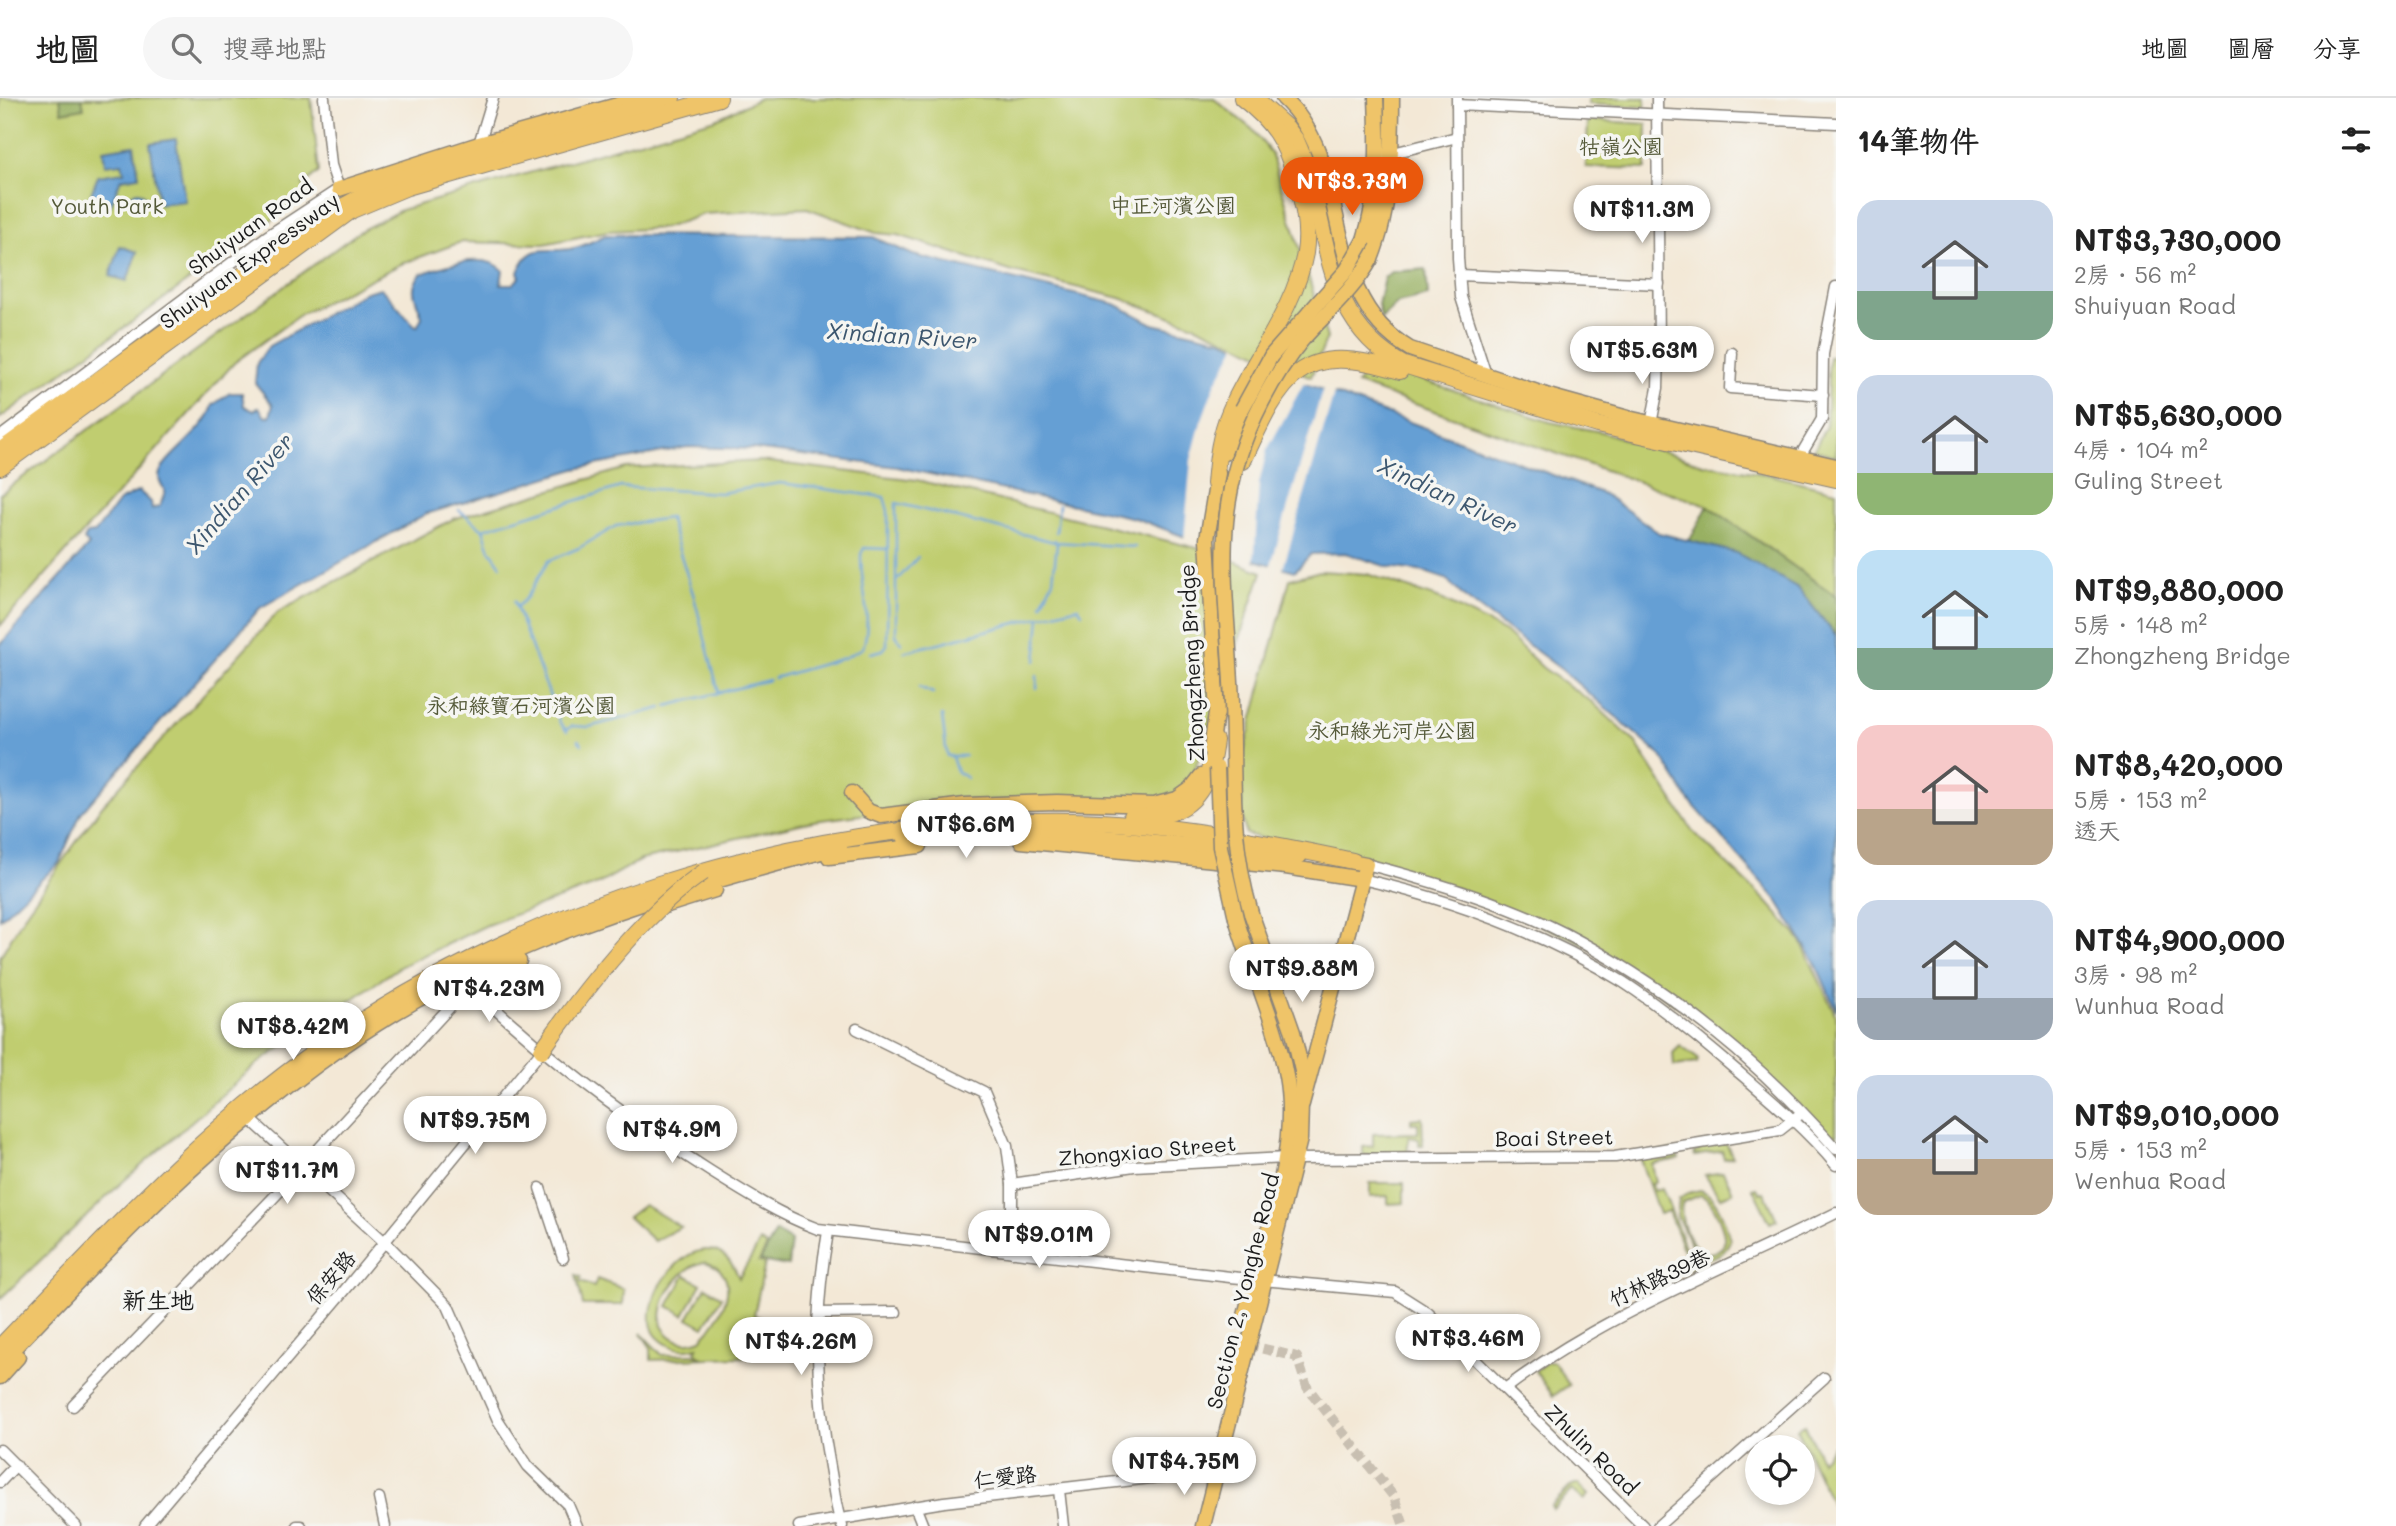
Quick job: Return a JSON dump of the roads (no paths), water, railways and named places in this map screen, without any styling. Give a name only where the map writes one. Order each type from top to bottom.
[{"type":"highway","name":"Shuiyuan Expressway","points":[[0,451],[322,218],[386,183],[671,98]]},
{"type":"highway","name":"Shuiyuan Expressway","points":[[553,148],[592,130],[696,98]]},
{"type":"highway","name":"Shuiyuan Expressway","points":[[0,467],[352,210],[407,187],[553,148],[719,98]]},
{"type":"highway","points":[[1222,486],[1220,445],[1229,414],[1297,279],[1305,253],[1304,208],[1280,134],[1242,98]]},
{"type":"highway","points":[[1254,98],[1287,128],[1296,140],[1331,232]]},
{"type":"highway","points":[[1269,98],[1290,117],[1306,142],[1354,305],[1383,340],[1407,356],[1597,425],[1836,479]]},
{"type":"highway","points":[[1407,356],[1627,424],[1836,471]]},
{"type":"highway","points":[[1222,486],[1282,386],[1299,370],[1319,362],[1345,358],[1368,361],[1571,423],[1597,425]]},
{"type":"highway","points":[[0,1347],[184,1160],[317,1051],[405,995],[505,943],[563,917],[704,872],[850,836],[934,821],[1038,815],[1159,816],[1199,795],[1212,765],[1215,740]]},
{"type":"highway","points":[[892,830],[1037,821],[1112,824],[1273,844],[1360,862]]},
{"type":"highway","points":[[542,1050],[658,911],[680,888],[704,872]]},
{"type":"main road","name":"Shuiyuan Road","points":[[339,189],[479,144],[642,98]]},
{"type":"main road","points":[[1283,98],[1296,111],[1313,140],[1331,232]]},
{"type":"main road","points":[[1376,98],[1385,155]]},
{"type":"main road","points":[[1378,209],[1392,98]]},
{"type":"main road","name":"Zhongzheng Bridge","points":[[1292,1158],[1286,1076],[1236,918],[1225,875],[1219,835],[1217,705],[1207,539],[1241,409],[1276,348],[1347,270],[1378,209]]},
{"type":"main road","name":"Zhongzheng Bridge","points":[[1302,1105],[1301,1071],[1291,1024],[1251,913],[1241,875],[1233,821],[1232,704],[1222,486],[1254,419],[1296,349],[1353,286],[1371,260],[1378,209]]},
{"type":"main road","points":[[1407,356],[1486,375],[1651,424],[1836,466]]},
{"type":"main road","points":[[852,793],[868,810],[881,816],[955,805],[1165,804],[1177,799],[1195,784],[1206,765],[1215,740],[1217,705]]},
{"type":"main road","points":[[0,1363],[138,1220],[252,1121],[327,1067],[436,999],[470,979],[618,918],[675,898],[839,855],[946,843],[1035,841],[1256,858],[1360,862],[1362,879],[1302,1105]]},
{"type":"main road","points":[[1256,858],[1362,879]]},
{"type":"main road","points":[[1291,1024],[1305,1037],[1319,1038]]},
{"type":"main road","name":"Section 2, Yonghe Road","points":[[1203,1526],[1259,1280],[1292,1158],[1302,1105]]},
{"type":"main road","points":[[0,1377],[112,1257],[252,1121]]},
{"type":"main road","name":"Section 2, Yonghe Road","points":[[1195,1526],[1212,1478]]},
{"type":"street","points":[[324,98],[331,165],[339,189]]},
{"type":"street","points":[[482,98],[486,119]]},
{"type":"street","points":[[479,144],[493,98]]},
{"type":"street","points":[[1651,424],[1658,388],[1657,98]]},
{"type":"street","points":[[1486,375],[1461,298],[1457,101],[1657,116],[1836,123]]},
{"type":"street","points":[[1385,155],[1457,137]]},
{"type":"street","name":"Shuiyuan Road","points":[[0,437],[266,237],[339,189]]},
{"type":"street","points":[[1459,275],[1659,284]]},
{"type":"street","points":[[1799,458],[1822,419],[1824,346],[1836,287]]},
{"type":"street","points":[[1732,352],[1730,388],[1823,395]]},
{"type":"street","points":[[1360,862],[1483,900],[1580,941],[1647,982],[1709,1026],[1804,1111],[1836,1149]]},
{"type":"street","points":[[1362,879],[1411,890],[1486,917],[1554,945],[1621,981],[1689,1031],[1793,1119],[1836,1165]]},
{"type":"street","points":[[73,1406],[302,1166],[470,979]]},
{"type":"street","name":"Zhulin Road","points":[[470,979],[542,1050],[679,1152],[796,1221],[828,1232],[1259,1280],[1377,1289],[1406,1296],[1428,1313],[1643,1526]]},
{"type":"street","points":[[858,1029],[984,1092],[1007,1146],[1012,1184],[1012,1252]]},
{"type":"street","name":"保安路","points":[[145,1526],[542,1050]]},
{"type":"street","name":"Boai Street","points":[[1292,1158],[1615,1157],[1780,1130],[1804,1111]]},
{"type":"street","points":[[252,1121],[384,1242],[448,1306],[498,1420],[528,1466],[568,1505],[577,1526]]},
{"type":"street","name":"Zhongxiao Street","points":[[1012,1184],[1134,1166],[1292,1158]]},
{"type":"street","points":[[540,1188],[563,1258]]},
{"type":"street","name":"竹林路39巷","points":[[1505,1389],[1535,1366],[1632,1309],[1836,1213]]},
{"type":"street","points":[[828,1232],[818,1312],[818,1398],[841,1523]]},
{"type":"street","points":[[818,1312],[896,1312]]},
{"type":"street","points":[[1658,1526],[1824,1378]]},
{"type":"street","points":[[0,1450],[76,1526]]},
{"type":"street","points":[[0,1482],[16,1465]]},
{"type":"street","name":"仁愛路","points":[[799,1526],[841,1523],[915,1506],[1190,1474],[1212,1478]]},
{"type":"street","points":[[1059,1490],[1063,1526]]},
{"type":"street","points":[[379,1498],[385,1526]]},
{"type":"street","points":[[915,1506],[923,1526]]},
{"type":"water","points":[[176,139],[185,201],[159,204],[150,143]]},
{"type":"water","points":[[134,145],[139,176],[121,179],[110,207],[89,199],[98,176],[124,172],[122,163],[105,165],[103,150]]},
{"type":"water","points":[[138,192],[144,194],[144,206],[138,208],[132,206],[130,200],[132,194]]},
{"type":"water","name":"Xindian River","points":[[606,235],[873,237],[913,255],[1115,304],[1153,324],[1224,340],[1296,380],[1604,494],[1659,533],[1737,553],[1798,588],[1836,636],[1836,1010],[1815,962],[1777,900],[1689,800],[1661,756],[1562,670],[1464,597],[1446,579],[1425,572],[1388,567],[1345,553],[1311,554],[1295,571],[1225,552],[1135,518],[897,467],[754,449],[688,447],[575,469],[426,514],[260,608],[81,813],[59,863],[0,919],[0,645],[89,545],[84,540],[87,534],[95,533],[119,501],[139,491],[151,502],[152,509],[160,506],[165,492],[159,479],[161,470],[202,425],[213,405],[230,393],[242,393],[244,406],[254,411],[259,407],[265,417],[270,416],[273,405],[255,383],[257,363],[269,346],[366,292],[380,288],[417,327],[422,317],[414,290],[421,274],[463,262],[485,261],[503,270],[501,284],[513,284],[520,277],[518,272],[528,255],[541,250],[574,248]]},
{"type":"water","points":[[120,246],[137,252],[127,281],[110,276]]},
{"type":"waterway","points":[[483,529],[621,487],[720,493],[780,483],[884,497],[888,511],[887,645],[883,650],[871,653]]},
{"type":"waterway","points":[[902,644],[896,635],[896,503],[1055,542]]},
{"type":"waterway","points":[[1056,532],[1059,505]]},
{"type":"waterway","points":[[459,510],[483,529],[490,550],[501,566]]},
{"type":"waterway","points":[[517,607],[527,597],[548,561],[579,548],[616,526],[669,518],[694,597],[719,693]]},
{"type":"waterway","points":[[1055,540],[1135,547]]},
{"type":"waterway","points":[[1042,604],[1053,580],[1057,543]]},
{"type":"waterway","points":[[774,678],[844,658],[863,648],[867,625],[861,554],[864,548],[887,549]]},
{"type":"waterway","points":[[896,581],[918,557]]},
{"type":"waterway","points":[[514,601],[560,723],[567,731]]},
{"type":"waterway","points":[[904,652],[1078,607],[1082,613]]},
{"type":"waterway","points":[[1036,661],[1040,617]]},
{"type":"waterway","points":[[1037,676],[1037,688]]},
{"type":"waterway","points":[[667,706],[769,680]]},
{"type":"waterway","points":[[919,687],[933,693]]},
{"type":"waterway","points":[[566,730],[572,726],[589,727],[662,708]]},
{"type":"waterway","points":[[942,716],[947,756],[965,756]]},
{"type":"waterway","points":[[578,740],[582,744]]},
{"type":"waterway","points":[[952,757],[957,772],[967,778]]},
{"type":"tunnel","points":[[1248,1345],[1297,1357],[1307,1387],[1394,1497],[1404,1526]]},
{"type":"district","name":"新生地","points":[[158,1299]]},
{"type":"park label","name":"牯嶺公園","points":[[1621,145]]},
{"type":"park label","name":"中正河濱公園","points":[[1173,204]]},
{"type":"park label","name":"Youth Park","points":[[107,205]]},
{"type":"park label","name":"永和綠寶石河濱公園","points":[[521,704]]},
{"type":"park label","name":"永和綠光河岸公園","points":[[1392,729]]}]
